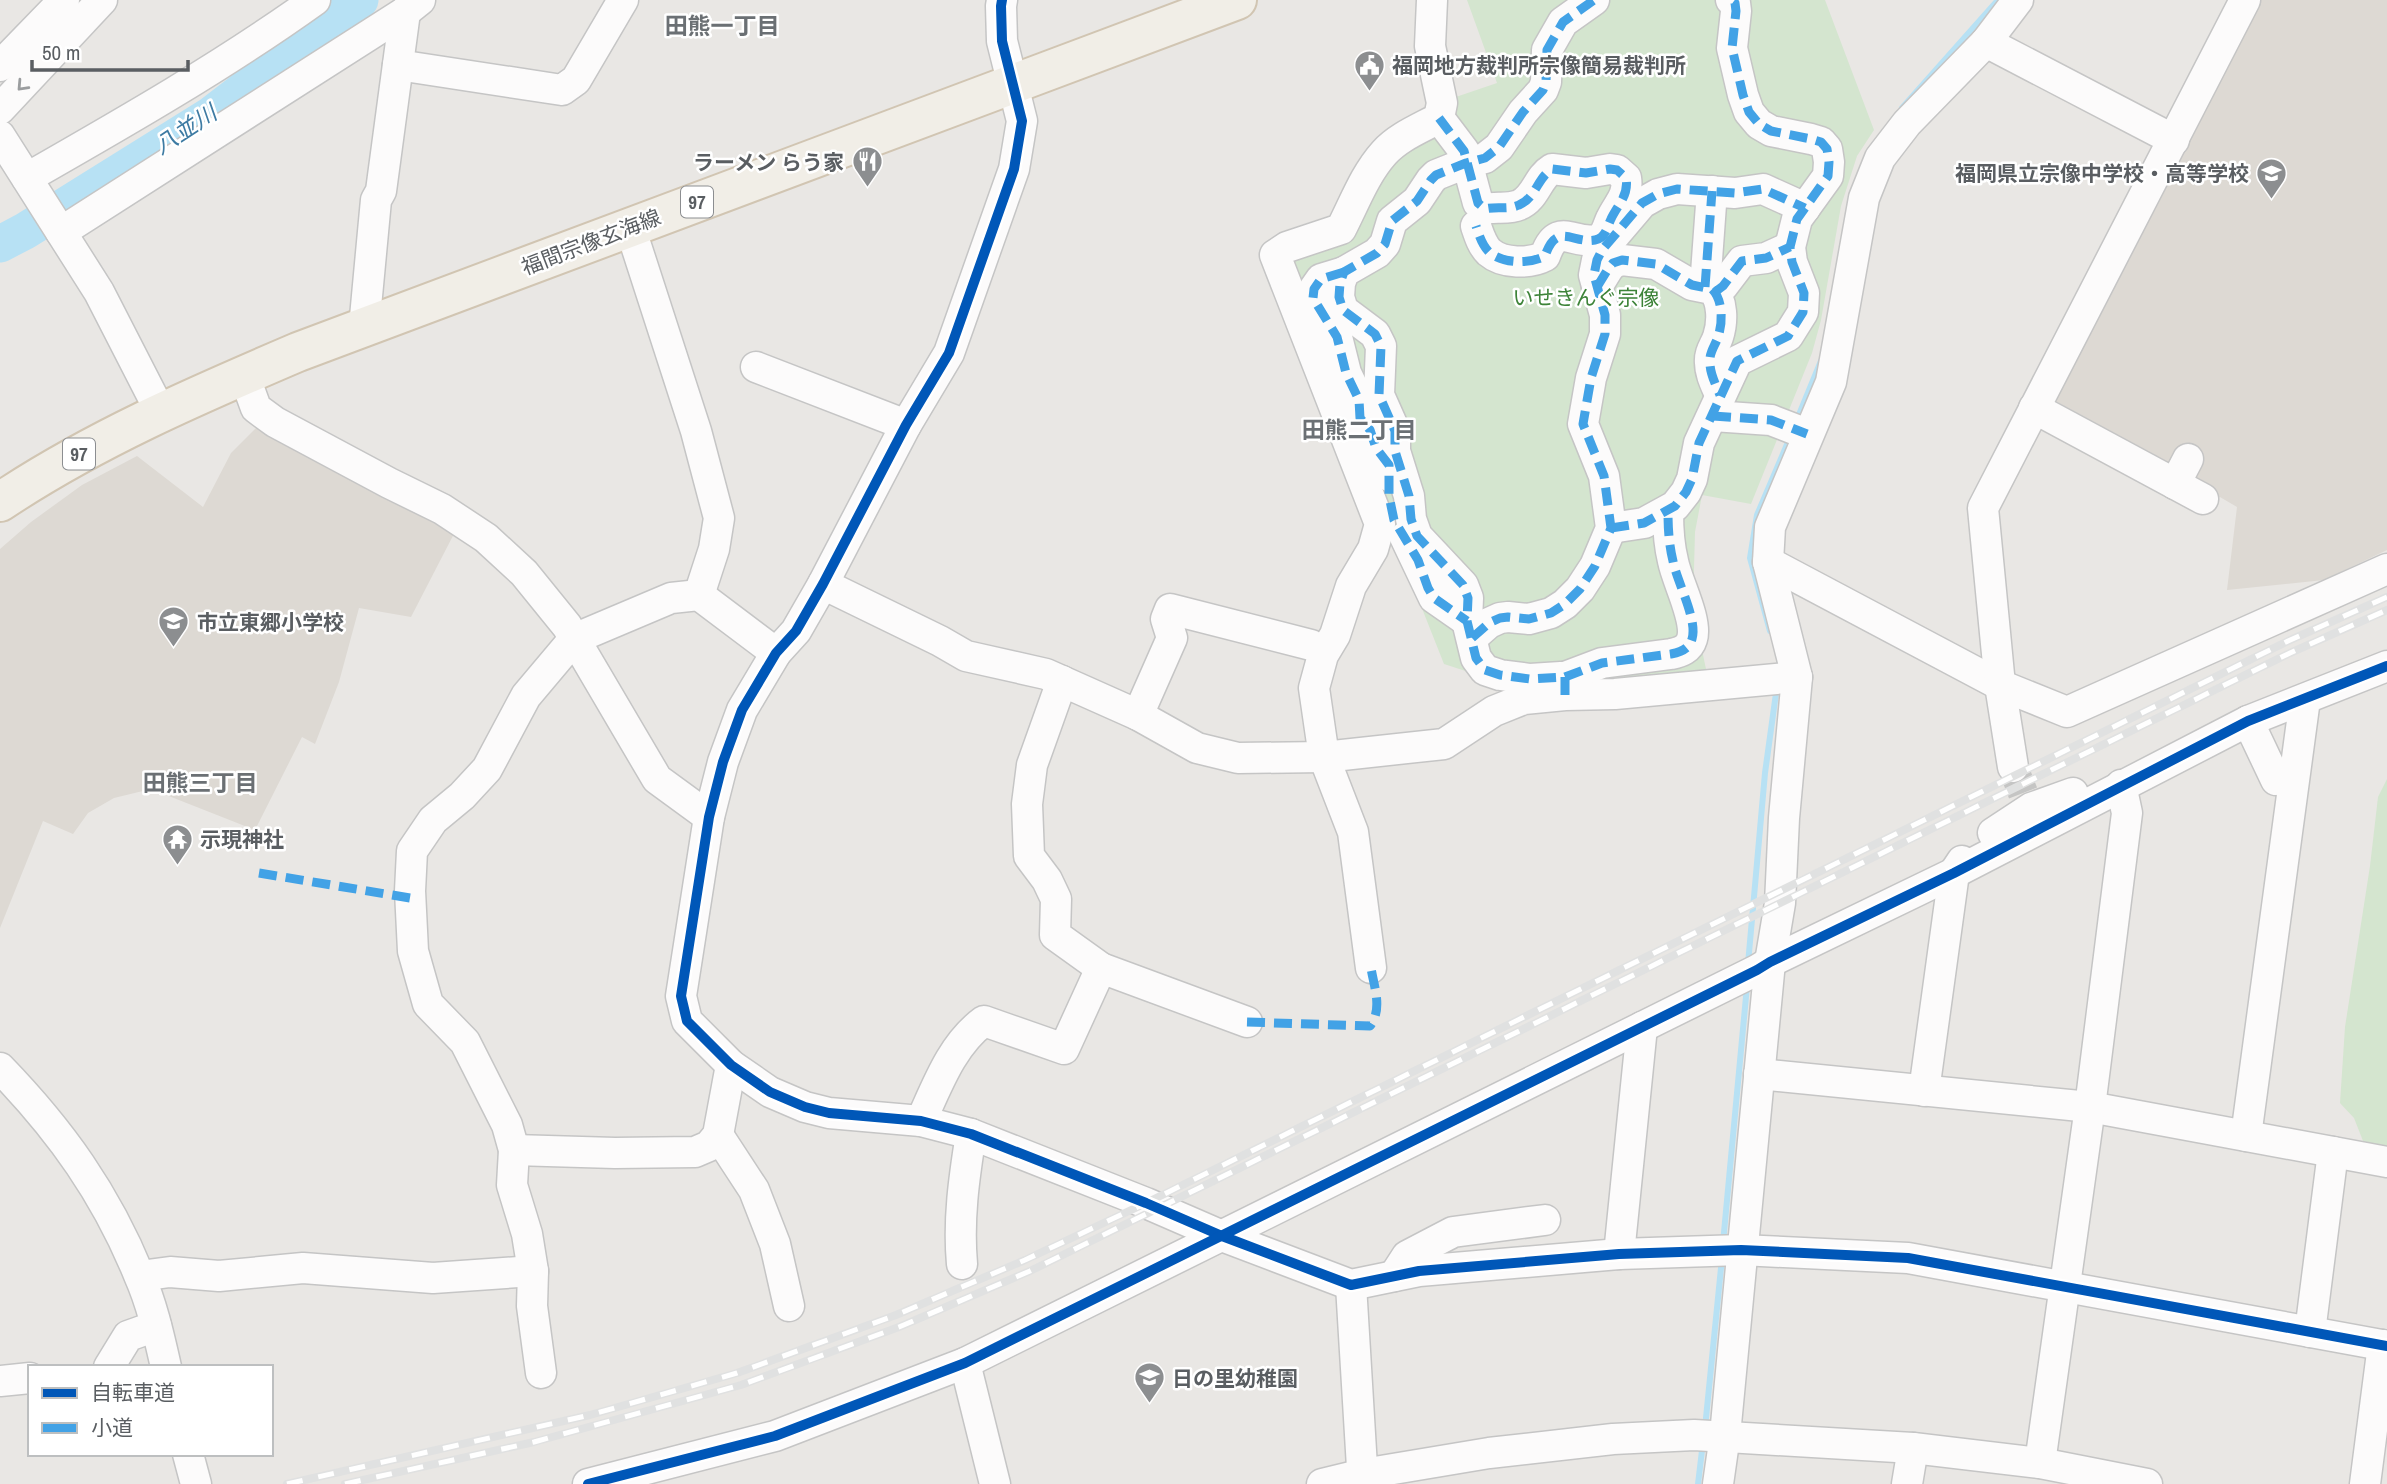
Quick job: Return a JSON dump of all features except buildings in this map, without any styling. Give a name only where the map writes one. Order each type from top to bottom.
[{"type":"main road","name":"福間宗像玄海線","points":[[0,502],[93,446],[160,411],[298,352],[1237,0]]},
{"type":"street","points":[[0,66],[64,0]]},
{"type":"street","points":[[0,109],[102,0]]},
{"type":"street","points":[[30,182],[144,112],[315,0]]},
{"type":"street","points":[[398,65],[562,90],[576,80],[623,0]]},
{"type":"street","points":[[1002,0],[1002,41],[1022,121],[1014,169],[949,353],[905,425],[796,631],[776,653],[742,710],[723,762],[709,817],[681,996],[687,1021],[731,1065],[770,1092],[805,1107],[829,1114],[921,1121],[971,1134],[1222,1236],[1351,1285],[1419,1271],[1619,1254],[1730,1250],[1908,1258],[2385,1345],[2365,1484]]},
{"type":"street","points":[[1432,0],[1430,46],[1441,103],[1439,117],[1460,142],[1478,203],[1485,209],[1510,208],[1524,203],[1534,192],[1541,176],[1552,169],[1586,173],[1617,170],[1623,173],[1627,182],[1625,197],[1601,237],[1593,240],[1573,236],[1559,237],[1551,242],[1545,256],[1533,262],[1494,255],[1482,243],[1476,226]]},
{"type":"street","points":[[1393,459],[1376,448],[1370,430],[1360,418],[1359,400],[1346,373],[1337,337],[1313,298],[1314,289],[1321,279],[1344,272],[1377,253],[1385,244],[1392,221],[1417,201],[1436,176],[1485,158],[1499,148],[1522,112],[1537,99],[1546,82],[1547,50],[1563,22],[1594,0]]},
{"type":"street","points":[[1611,528],[1644,523],[1668,512],[1686,492],[1692,479],[1699,443],[1737,361],[1788,336],[1803,312],[1804,293],[1792,262],[1790,247],[1797,219],[1828,176],[1827,149],[1822,142],[1771,131],[1759,124],[1749,112],[1732,48],[1737,11],[1731,0]]},
{"type":"street","points":[[1718,1484],[1713,1435],[1730,1250],[1759,1074],[1755,970],[1780,903],[1784,818],[1797,677],[1768,562],[1770,527],[1831,382],[1864,198],[1880,158],[1907,123],[1986,42],[2018,0]]},
{"type":"street","points":[[2022,789],[2000,685],[1983,508],[2175,141],[2245,0]]},
{"type":"street","points":[[57,227],[413,6]]},
{"type":"street","points":[[364,328],[376,200],[381,191],[398,65],[413,6]]},
{"type":"street","points":[[1986,42],[2175,141]]},
{"type":"street","points":[[1371,968],[1353,832],[1324,757],[1314,688],[1323,655],[1335,635],[1351,586],[1373,549],[1380,524],[1275,256],[1287,247],[1341,229],[1370,172],[1384,152],[1439,117]]},
{"type":"street","points":[[0,136],[99,292],[160,411]]},
{"type":"street","points":[[1469,629],[1500,618],[1529,619],[1551,613],[1565,604],[1580,589],[1595,566],[1611,528],[1604,476],[1583,424],[1591,378],[1605,334],[1605,315],[1594,275],[1602,250],[1642,204],[1658,194],[1677,189],[1735,193],[1763,189],[1805,208]]},
{"type":"street","points":[[1712,191],[1710,289],[1721,314],[1718,337],[1710,352],[1716,406]]},
{"type":"street","points":[[630,227],[696,431],[719,518],[714,550],[699,595]]},
{"type":"street","points":[[1597,287],[1613,263],[1622,260],[1656,264],[1682,281],[1710,289],[1723,286],[1742,261],[1766,258],[1790,247]]},
{"type":"street","points":[[1344,272],[1339,297],[1343,310],[1375,334],[1381,346],[1379,395],[1395,431],[1389,496],[1394,520],[1438,602],[1469,629],[1476,658],[1485,670],[1500,675],[1615,694],[1797,677]]},
{"type":"street","points":[[756,367],[905,425]]},
{"type":"street","points":[[244,375],[256,408],[275,422],[442,509],[486,538],[524,573],[567,626],[657,779],[709,817]]},
{"type":"street","points":[[1716,406],[1771,420],[1807,434]]},
{"type":"street","points":[[2034,408],[2182,471],[2203,499]]},
{"type":"street","points":[[823,584],[966,656],[1046,674],[1138,715],[1196,748],[1238,758],[1324,757],[1444,744],[1494,710],[1565,686],[1602,663],[1682,652],[1692,640],[1692,624],[1672,558],[1668,512]]},
{"type":"street","points":[[1768,562],[2000,685],[2067,712],[2387,569]]},
{"type":"street","points":[[541,1373],[532,1306],[533,1271],[527,1234],[513,1185],[514,1150],[507,1125],[465,1042],[428,1004],[413,951],[410,891],[412,851],[433,820],[462,796],[487,769],[526,696],[574,639],[671,598],[699,595],[776,653]]},
{"type":"street","points":[[1138,715],[1172,638],[1166,619],[1170,609],[1311,645]]},
{"type":"street","points":[[588,1484],[775,1436],[965,1363],[1954,873],[2248,721],[2387,666]]},
{"type":"street","points":[[1062,681],[1032,765],[1027,804],[1028,856],[1047,880],[1056,899],[1055,935],[1101,968],[1247,1022]]},
{"type":"street","points":[[2246,1136],[2305,699]]},
{"type":"street","points":[[2248,721],[2276,780]]},
{"type":"street","points":[[1924,1091],[1954,873],[1973,846],[2022,789],[2111,779],[2121,785],[2127,813],[2090,1107],[2040,1463]]},
{"type":"street","points":[[921,1121],[955,1052],[969,1031],[984,1021],[1064,1049],[1101,968]]},
{"type":"street","points":[[1619,1254],[1642,1027]]},
{"type":"street","points":[[514,1150],[695,1152],[709,1146],[718,1135],[731,1065]]},
{"type":"street","points":[[0,1068],[37,1107],[74,1154],[110,1212],[140,1276],[166,1365]]},
{"type":"street","points":[[1759,1074],[2090,1107],[2387,1161]]},
{"type":"street","points":[[962,1265],[962,1191],[971,1134]]},
{"type":"street","points":[[718,1135],[754,1190],[775,1244],[789,1306]]},
{"type":"street","points":[[2310,1332],[2333,1152]]},
{"type":"street","points":[[1394,1276],[1407,1256],[1453,1232],[1545,1220]]},
{"type":"street","points":[[140,1276],[170,1272],[219,1276],[303,1268],[433,1278],[533,1271]]},
{"type":"street","points":[[1351,1285],[1363,1479]]},
{"type":"street","points":[[110,1365],[128,1336],[156,1326]]},
{"type":"street","points":[[965,1363],[995,1484]]},
{"type":"street","points":[[0,1381],[28,1378]]},
{"type":"street","points":[[1322,1484],[1363,1479],[1489,1453],[1613,1439],[1713,1435],[1913,1448],[2040,1463],[2147,1484]]},
{"type":"street","points":[[1907,1484],[1913,1448]]},
{"type":"street","points":[[188,1456],[195,1484]]},
{"type":"shaded area","name":"福岡県立宗像中学校・高等学校","points":[[2259,0],[2387,0],[2387,550],[2324,580],[2227,590],[2237,507],[2054,400]]},
{"type":"shaded area","name":"市立東郷小学校","points":[[263,421],[457,528],[411,617],[359,608],[339,682],[315,744],[302,737],[255,830],[151,789],[114,798],[88,813],[73,834],[43,821],[0,928],[0,549],[31,522],[82,485],[137,456],[203,507],[231,453]]},
{"type":"green space","name":"いせきんぐ宗像","points":[[1467,0],[1825,0],[1874,130],[1857,156],[1841,206],[1821,320],[1812,353],[1751,504],[1702,495],[1695,532],[1693,606],[1708,679],[1524,690],[1444,664],[1284,260],[1299,249],[1447,100],[1497,83]]},
{"type":"green space","points":[[2387,779],[2387,1150],[2365,1146],[2354,1118],[2340,1103],[2345,1027],[2378,797]]},
{"type":"waterway","name":"八並川","points":[[0,244],[211,115],[360,0]]},
{"type":"waterway","points":[[1902,108],[1998,0]]},
{"type":"waterway","points":[[1796,422],[1821,361]]},
{"type":"waterway","points":[[1770,631],[1750,558],[1757,515],[1791,435]]},
{"type":"waterway","points":[[1748,964],[1765,773],[1777,686]]},
{"type":"waterway","points":[[1723,1243],[1747,986]]},
{"type":"waterway","points":[[1705,1428],[1722,1258]]},
{"type":"waterway","points":[[1698,1484],[1703,1442]]},
{"type":"tunnel","points":[[2013,767],[2023,793]]},
{"type":"railway","points":[[287,1484],[590,1415],[737,1373],[896,1315],[1025,1260],[1146,1203],[2288,641],[2387,597]]},
{"type":"railway","points":[[345,1484],[534,1442],[741,1385],[899,1327],[1030,1271],[2290,653],[2387,610]]},
{"type":"marked path","points":[[1565,695],[1565,677],[1530,679],[1500,675],[1485,670],[1476,658],[1467,621],[1468,598],[1463,585],[1417,536],[1411,519],[1409,496],[1395,451],[1395,431],[1379,395],[1381,346],[1375,334],[1343,310],[1339,297],[1344,272],[1377,253],[1385,244],[1392,221],[1417,201],[1436,175],[1485,158],[1499,147],[1523,112],[1543,90],[1546,82],[1547,50],[1563,22],[1594,0]]},
{"type":"marked path","points":[[1611,528],[1644,523],[1675,506],[1692,479],[1699,443],[1737,361],[1788,336],[1803,312],[1804,293],[1792,262],[1790,247],[1797,219],[1828,176],[1827,149],[1821,142],[1771,131],[1759,124],[1749,112],[1732,48],[1736,11],[1735,3],[1731,0]]},
{"type":"marked path","points":[[1439,118],[1464,151],[1478,203],[1485,209],[1511,207],[1525,202],[1552,169],[1586,173],[1610,169],[1617,170],[1626,178],[1624,195],[1602,237],[1595,240],[1560,237],[1550,245],[1545,256],[1539,259],[1517,262],[1495,256],[1484,246],[1476,226]]},
{"type":"marked path","points":[[1472,638],[1489,623],[1500,618],[1529,619],[1551,613],[1565,604],[1580,589],[1595,566],[1611,528],[1604,476],[1583,424],[1591,378],[1605,334],[1605,315],[1594,275],[1602,250],[1642,203],[1658,194],[1677,189],[1735,193],[1763,189],[1805,208]]},
{"type":"marked path","points":[[1705,287],[1712,191]]},
{"type":"marked path","points":[[1715,292],[1742,261],[1766,258],[1790,247]]},
{"type":"marked path","points":[[1597,287],[1613,263],[1622,260],[1656,264],[1692,285],[1712,289],[1720,305],[1721,325],[1710,356],[1710,367],[1720,395]]},
{"type":"marked path","points":[[1344,272],[1321,279],[1314,289],[1313,298],[1337,337],[1346,373],[1359,400],[1360,418],[1370,430],[1376,448],[1389,465],[1389,496],[1394,520],[1418,560],[1434,598],[1467,621]]},
{"type":"marked path","points":[[1713,416],[1771,420],[1807,434]]},
{"type":"marked path","points":[[1565,677],[1602,663],[1675,653],[1684,650],[1691,642],[1692,622],[1675,570],[1668,512]]},
{"type":"marked path","points":[[259,873],[410,898]]},
{"type":"marked path","points":[[1247,1022],[1370,1026],[1377,1005],[1371,968]]},
{"type":"cycle path","points":[[1002,0],[1002,41],[1022,121],[1014,169],[949,353],[906,425],[796,631],[776,653],[742,710],[723,762],[709,817],[681,996],[687,1021],[731,1065],[770,1092],[805,1107],[829,1113],[921,1121],[971,1134],[1222,1236],[1351,1285],[1419,1271],[1619,1254],[1741,1250],[1908,1258],[2387,1346]]},
{"type":"cycle path","points":[[588,1484],[775,1436],[965,1363],[1954,873],[2248,721],[2387,666]]},
{"type":"place","name":"福岡地方裁判所宗像簡易裁判所","points":[[1369,92]]},
{"type":"place","name":"ラーメン らう家","points":[[867,189]]},
{"type":"place","name":"福岡県立宗像中学校・高等学校","points":[[2272,200]]},
{"type":"place","name":"市立東郷小学校","points":[[174,649]]},
{"type":"place","name":"示現神社","points":[[177,866]]},
{"type":"place","name":"日の里幼稚園","points":[[1149,1405]]},
{"type":"district","name":"田熊一丁目","points":[[722,25]]},
{"type":"district","name":"田熊二丁目","points":[[1359,429]]},
{"type":"district","name":"田熊三丁目","points":[[200,782]]}]
